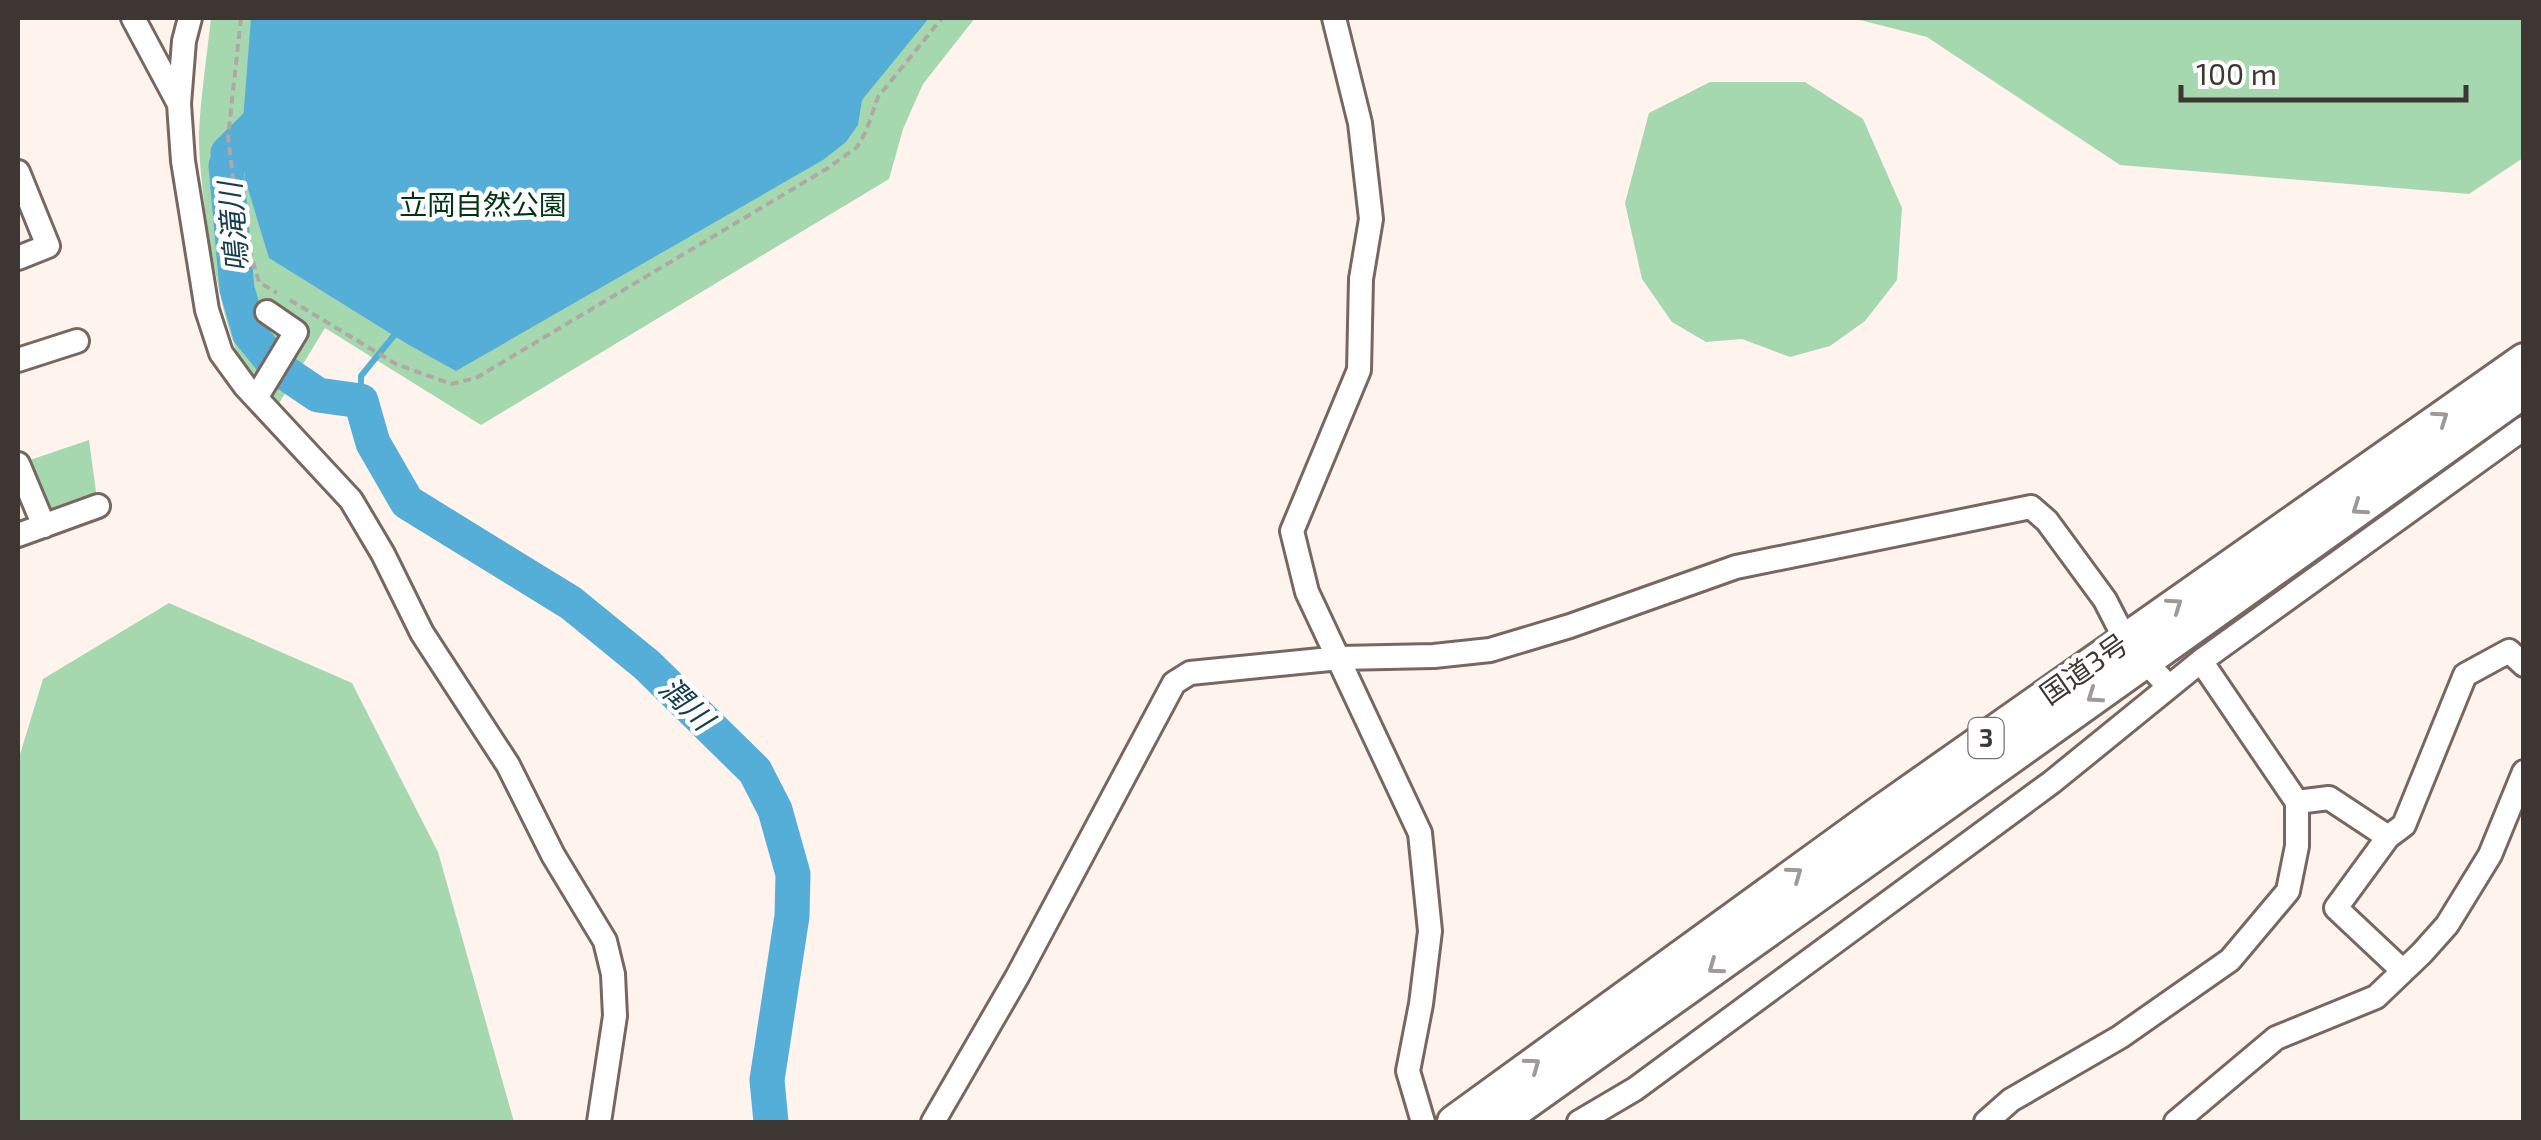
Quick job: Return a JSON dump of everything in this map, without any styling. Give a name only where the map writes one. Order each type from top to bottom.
[{"type":"highway","name":"国道3号","points":[[1499,1122],[2524,360]]},
{"type":"highway","name":"国道3号","points":[[1454,1122],[1862,826],[2524,390]]},
{"type":"street","points":[[133,18],[178,104]]},
{"type":"street","points":[[190,18],[178,104],[183,161],[207,310],[221,353],[256,398],[351,500],[422,633],[508,765],[552,855],[605,941],[613,974],[615,1016],[598,1122]]},
{"type":"street","points":[[1334,18],[1360,124],[1372,219],[1362,279],[1360,370],[1292,532],[1308,592],[1420,834],[1430,931],[1422,1004],[1408,1071],[1423,1122]]},
{"type":"street","points":[[18,172],[48,246],[18,258]]},
{"type":"street","points":[[256,398],[296,332],[267,312]]},
{"type":"street","points":[[18,360],[77,341]]},
{"type":"street","points":[[1579,1122],[1636,1089],[2052,782],[2201,660],[2524,428]]},
{"type":"street","points":[[18,464],[44,526]]},
{"type":"street","points":[[18,535],[98,506]]},
{"type":"street","points":[[933,1122],[1018,977],[1174,683],[1190,673],[1340,658],[1434,656],[1490,650],[1736,567],[2031,508],[2047,521],[2105,600],[2134,650],[2168,686]]},
{"type":"street","points":[[2404,970],[2336,908],[2388,838],[2404,826],[2465,675],[2509,651],[2524,665]]},
{"type":"street","points":[[1986,1122],[2011,1100],[2120,1036],[2230,960],[2288,891],[2298,846],[2297,802],[2201,660]]},
{"type":"street","points":[[2176,1122],[2276,1038],[2376,997],[2404,970],[2447,925],[2490,855],[2524,772]]},
{"type":"street","points":[[2297,802],[2330,798],[2388,838]]},
{"type":"path","points":[[241,18],[228,137],[237,209],[259,282],[391,361],[451,384],[476,378],[857,147],[878,96],[942,18]]},
{"type":"green space","name":"立岡自然公園","points":[[211,18],[975,18],[923,84],[903,129],[889,179],[481,425],[325,328],[278,405],[248,371],[224,311],[202,182],[199,132]]},
{"type":"green space","points":[[1852,18],[2523,18],[2523,158],[2469,194],[2120,165],[1927,37]]},
{"type":"green space","points":[[1710,82],[1805,82],[1863,119],[1902,208],[1897,280],[1865,321],[1830,346],[1790,357],[1742,339],[1706,342],[1672,322],[1642,279],[1625,203],[1649,113]]},
{"type":"green space","points":[[89,440],[98,506],[44,526],[18,464]]},
{"type":"green space","points":[[169,603],[352,683],[438,852],[514,1122],[18,1122],[18,761],[43,679]]},
{"type":"water","name":"立岡自然公園","points":[[251,18],[929,18],[862,100],[858,125],[846,142],[823,160],[456,371],[269,258],[245,179],[242,133]]},
{"type":"waterway","name":"潤川","points":[[275,107],[228,153],[226,166],[237,289],[250,334],[278,368],[318,395],[361,401],[373,443],[407,502],[571,603],[647,665],[755,771],[775,810],[793,874],[792,916],[767,1080],[771,1122]]},
{"type":"waterway","points":[[361,401],[361,376],[396,333]]},
{"type":"water label","name":"鳴滝川","points":[[234,227]]}]
